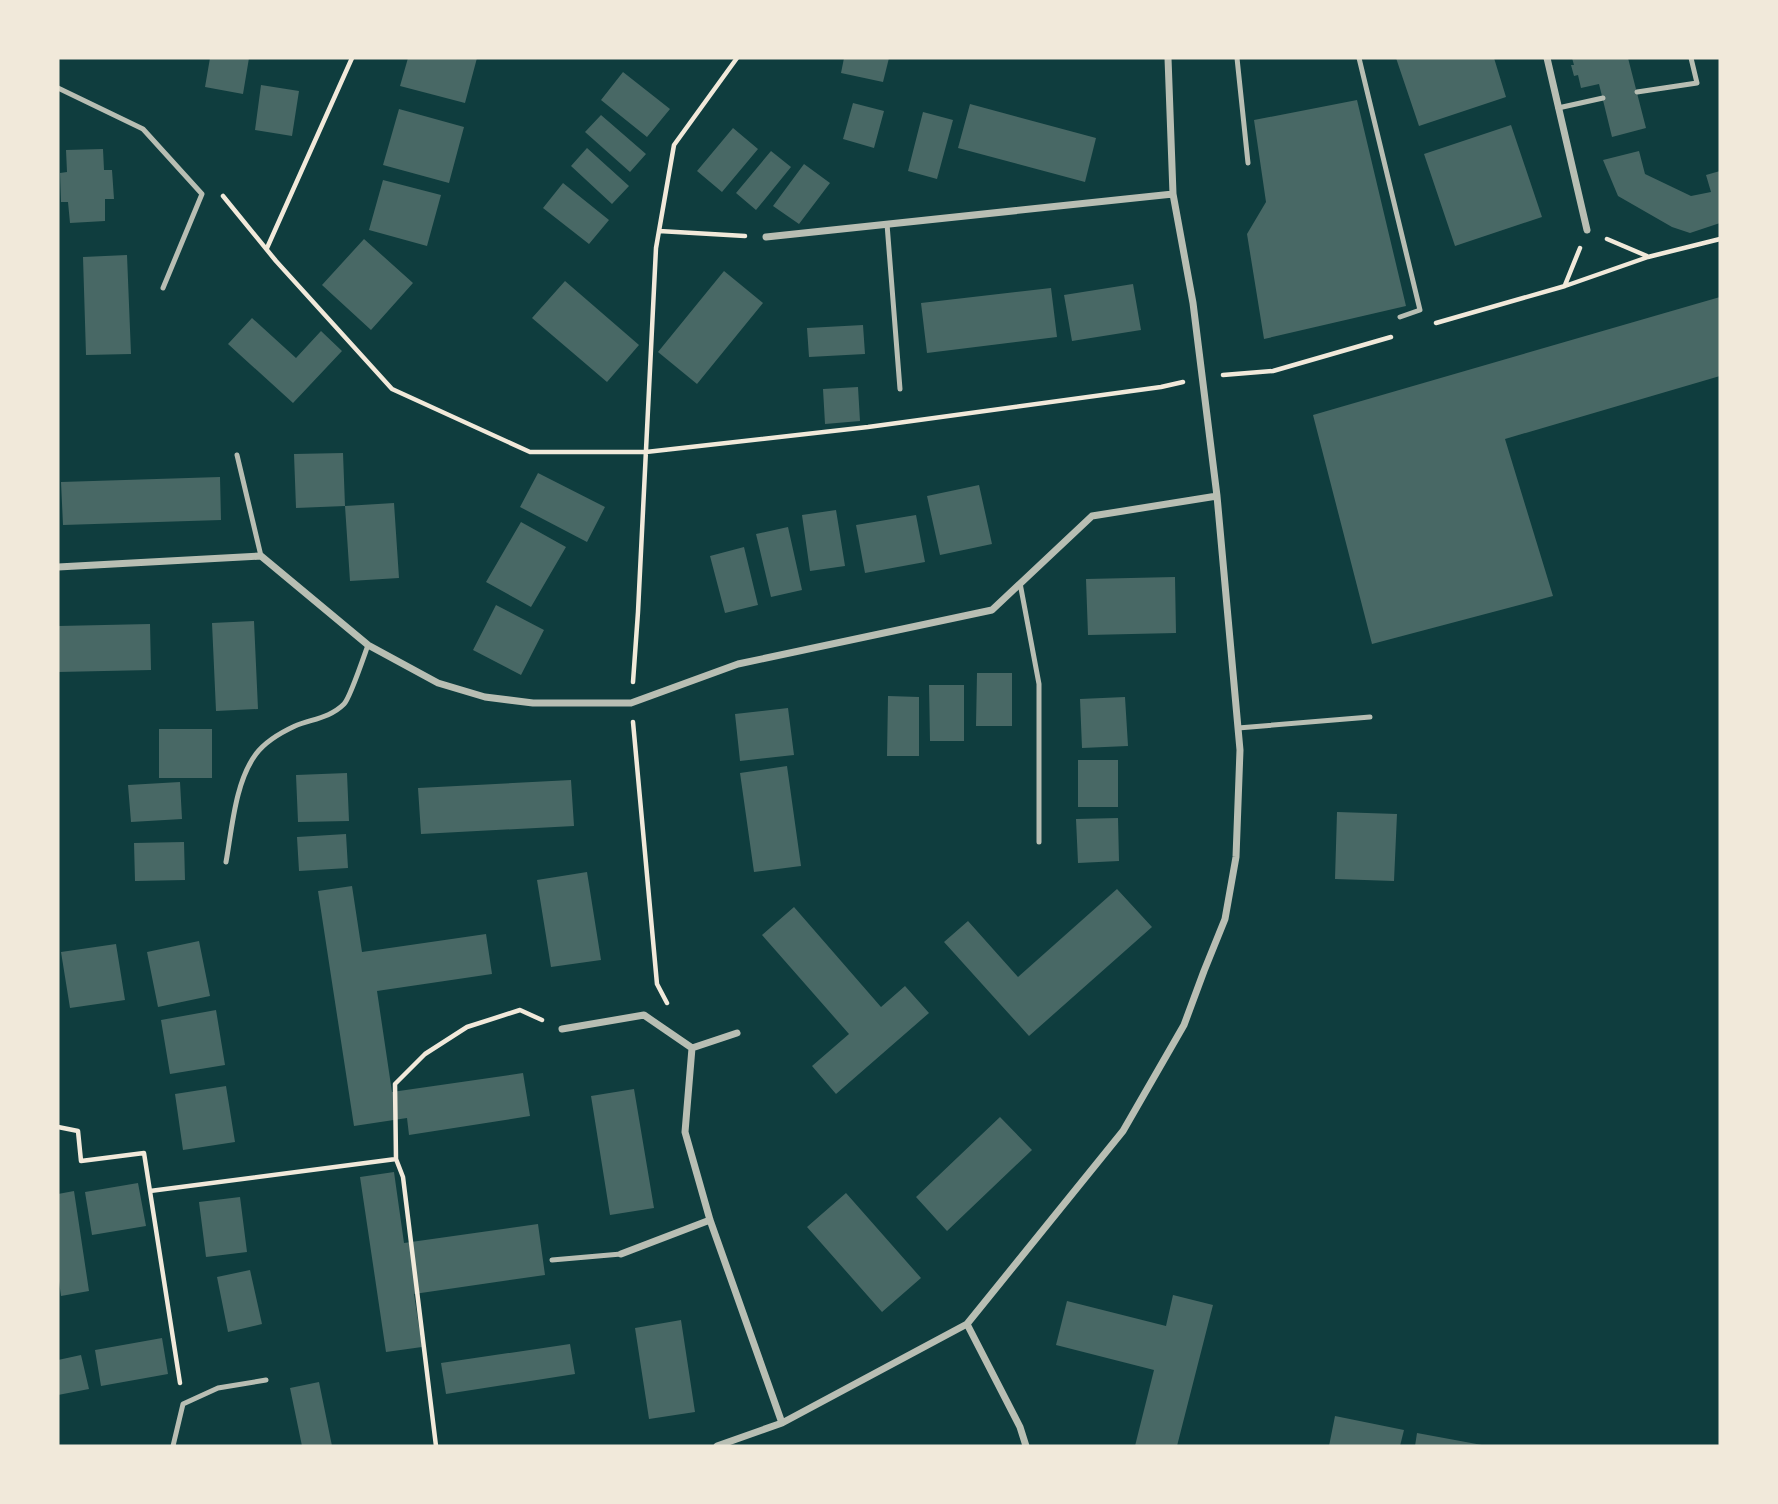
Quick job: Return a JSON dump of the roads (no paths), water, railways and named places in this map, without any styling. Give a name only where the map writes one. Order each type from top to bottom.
[{"type":"street","points":[[717,1446],[782,1423],[967,1324],[1123,1131],[1184,1025],[1225,919],[1236,857],[1240,750],[1217,496],[1193,303],[1173,194],[1168,58]]},
{"type":"street","points":[[1547,58],[1587,230]]},
{"type":"street","points":[[766,237],[1173,194]]},
{"type":"street","points":[[58,567],[261,556],[368,645],[438,683],[485,697],[533,703],[631,703],[738,664],[992,610],[1092,516],[1217,496]]},
{"type":"street","points":[[562,1029],[644,1015],[692,1048]]},
{"type":"street","points":[[692,1048],[737,1032]]},
{"type":"street","points":[[692,1048],[685,1132],[710,1220],[782,1423]]},
{"type":"street","points":[[621,1254],[710,1220]]},
{"type":"street","points":[[967,1324],[1020,1427],[1026,1446]]},
{"type":"lane","points":[[1237,58],[1248,163]]},
{"type":"lane","points":[[1359,58],[1420,310],[1400,317]]},
{"type":"lane","points":[[1637,92],[1696,83],[1691,58]]},
{"type":"lane","points":[[58,88],[143,129],[202,194],[163,288]]},
{"type":"lane","points":[[1559,108],[1603,98]]},
{"type":"lane","points":[[887,224],[900,389]]},
{"type":"lane","points":[[237,455],[261,556]]},
{"type":"lane","points":[[1020,583],[1040,684],[1039,842]]},
{"type":"lane","points":[[226,862],[239,794],[257,753],[275,737],[296,726],[323,718],[345,703],[368,645]]},
{"type":"lane","points":[[1238,728],[1370,717]]},
{"type":"lane","points":[[552,1260],[621,1254]]},
{"type":"lane","points":[[173,1446],[183,1404],[218,1388],[266,1380]]}]
